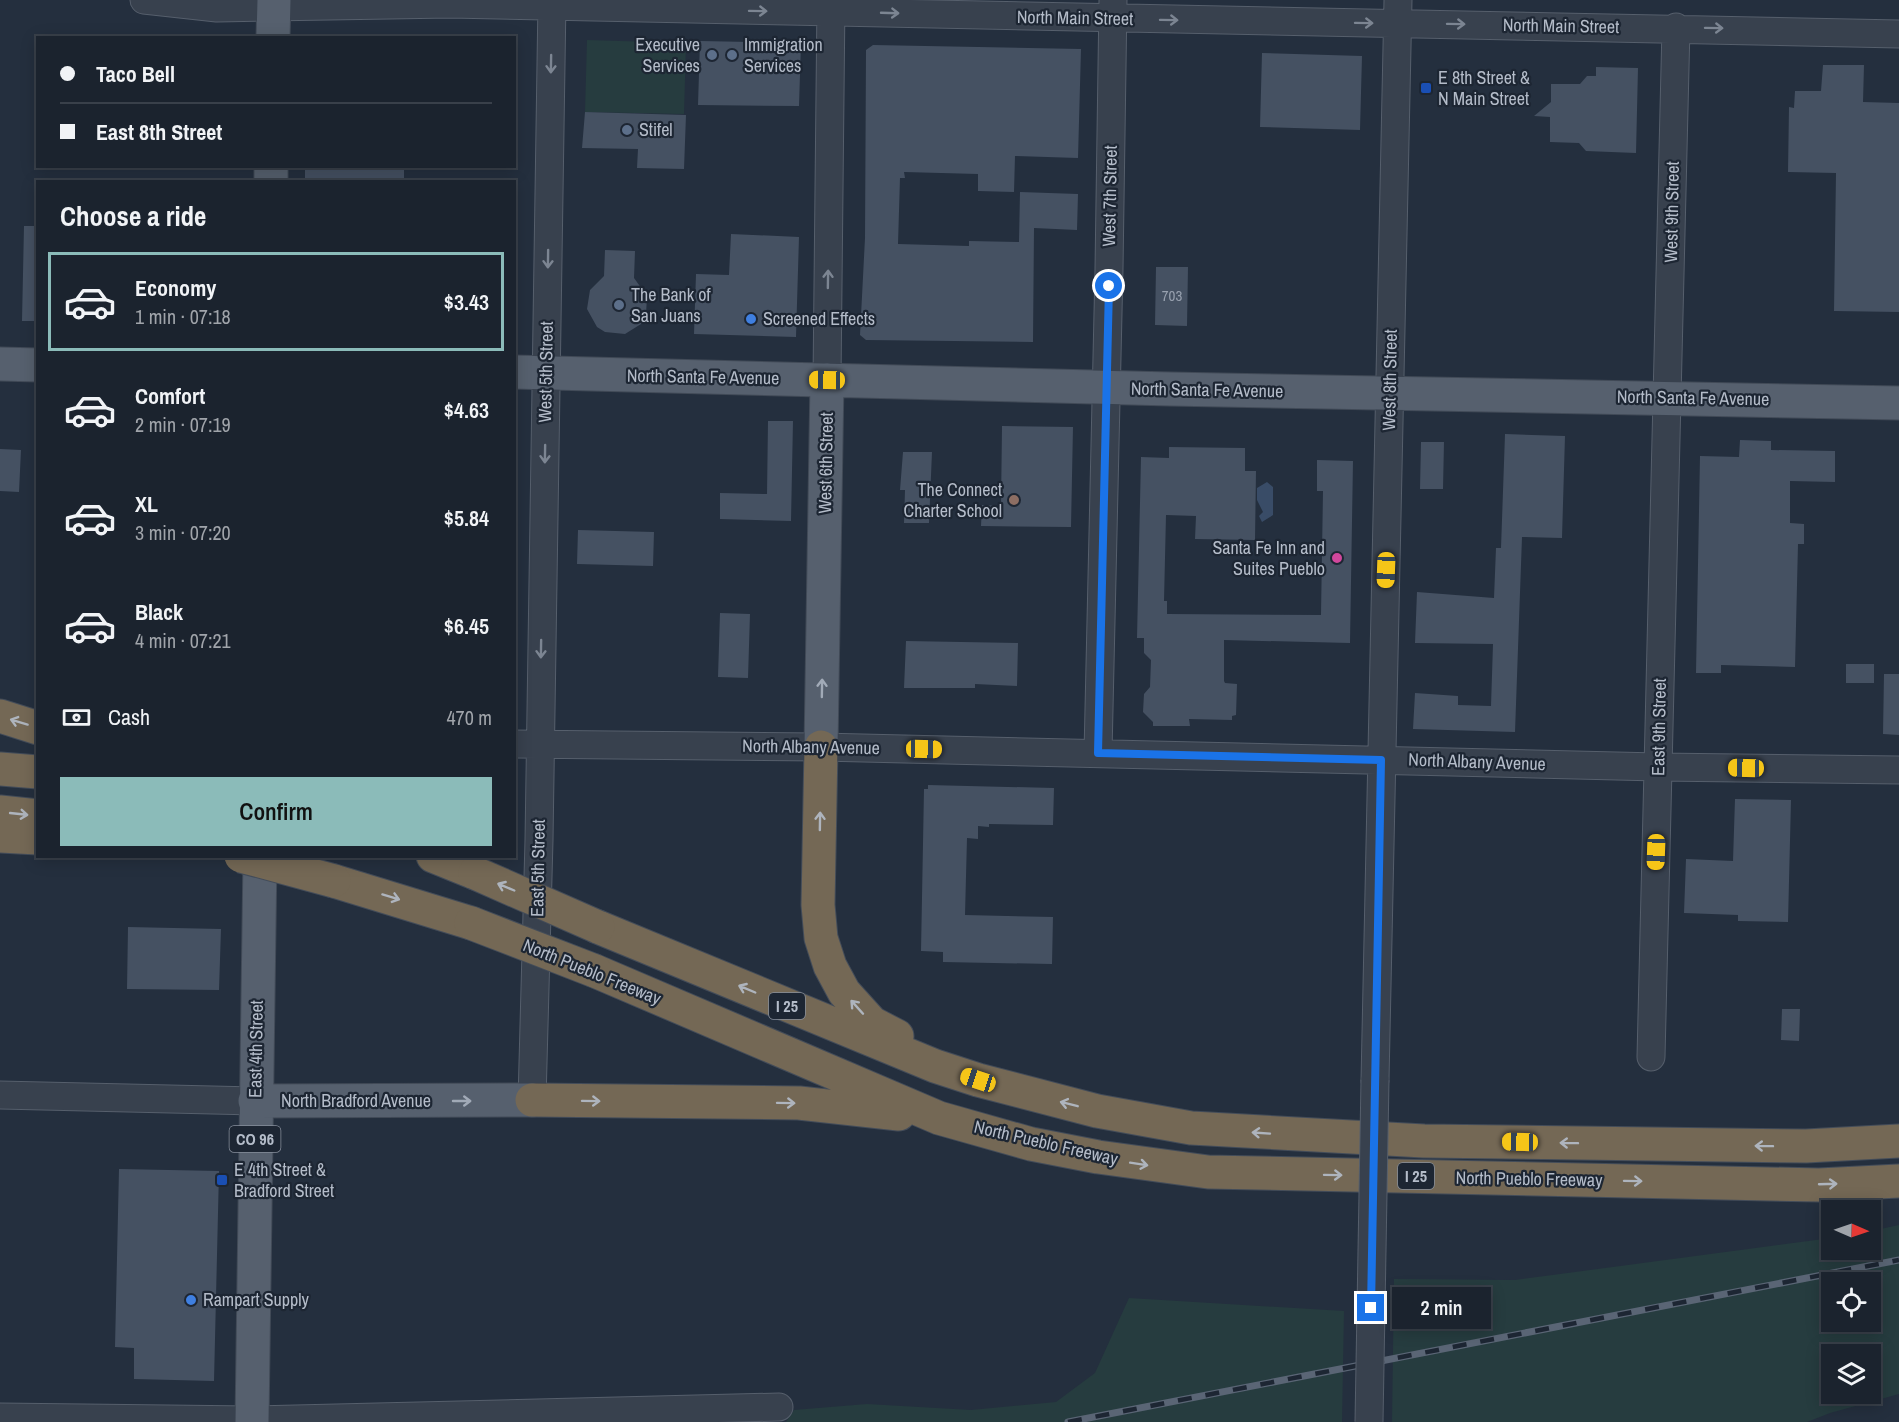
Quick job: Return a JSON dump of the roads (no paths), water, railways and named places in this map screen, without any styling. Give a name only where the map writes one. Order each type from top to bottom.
[{"type":"highway","points":[[0,716],[36,727]]},
{"type":"highway","points":[[821,747],[818,905],[821,938],[830,966],[844,992],[872,1023],[978,1080]]},
{"type":"highway","points":[[0,769],[36,772]]},
{"type":"highway","points":[[0,812],[36,816]]},
{"type":"highway","points":[[0,836],[36,838]]},
{"type":"highway","name":"North Pueblo Freeway","points":[[248,858],[334,881],[471,923],[595,971],[939,1118],[1031,1144],[1087,1155],[1208,1172],[1807,1185],[1899,1181]]},
{"type":"highway","name":"North Pueblo Freeway","points":[[438,858],[890,1048],[978,1080],[1097,1111],[1191,1128],[1436,1141],[1782,1146],[1848,1146],[1894,1141]]},
{"type":"highway","points":[[532,1100],[799,1103],[939,1118]]},
{"type":"main road","points":[[0,364],[36,365]]},
{"type":"main road","name":"North Santa Fe Avenue","points":[[530,373],[1899,403]]},
{"type":"main road","name":"West 6th Street","points":[[821,747],[827,380]]},
{"type":"main road","name":"East 4th Street","points":[[252,1421],[260,858]]},
{"type":"main road","name":"North Bradford Avenue","points":[[255,1101],[532,1100]]},
{"type":"street","name":"North Main Street","points":[[144,0],[274,15],[415,3],[1398,11],[1676,27],[1899,34]]},
{"type":"street","name":"West 5th Street","points":[[527,744],[530,373],[552,3]]},
{"type":"street","name":"West 6th Street","points":[[827,380],[831,6]]},
{"type":"street","name":"West 7th Street","points":[[1098,753],[1109,269],[1112,10]]},
{"type":"street","name":"West 8th Street","points":[[1369,1422],[1398,11]]},
{"type":"street","name":"West 9th Street","points":[[1667,397],[1676,27]]},
{"type":"street","name":"East 9th Street","points":[[1651,1057],[1667,397]]},
{"type":"street","name":"North Albany Avenue","points":[[527,744],[821,747],[1658,767],[1899,770]]},
{"type":"street","name":"East 5th Street","points":[[527,744],[532,1100]]},
{"type":"street","name":"North Bradford Avenue","points":[[0,1095],[255,1101]]},
{"type":"street","points":[[0,1417],[252,1421],[779,1407]]},
{"type":"water","points":[[1267,482],[1273,487],[1273,515],[1262,522],[1259,516],[1263,512],[1257,500],[1257,488]]},
{"type":"railway","points":[[1068,1422],[1899,1260]]},
{"type":"place","name":"Executive Services","points":[[712,55]]},
{"type":"place","name":"Immigration Services","points":[[732,55]]},
{"type":"place","name":"E 8th Street & N Main Street","points":[[1426,88]]},
{"type":"place","name":"Stifel","points":[[627,130]]},
{"type":"place","name":"The Bank of San Juans","points":[[619,305]]},
{"type":"place","name":"Screened Effects","points":[[751,319]]},
{"type":"place","name":"The Connect Charter School","points":[[1014,500]]},
{"type":"place","name":"Santa Fe Inn and Suites Pueblo","points":[[1337,558]]},
{"type":"place","name":"E 4th Street & Bradford Street","points":[[222,1180]]},
{"type":"place","name":"Rampart Supply","points":[[191,1300]]}]
